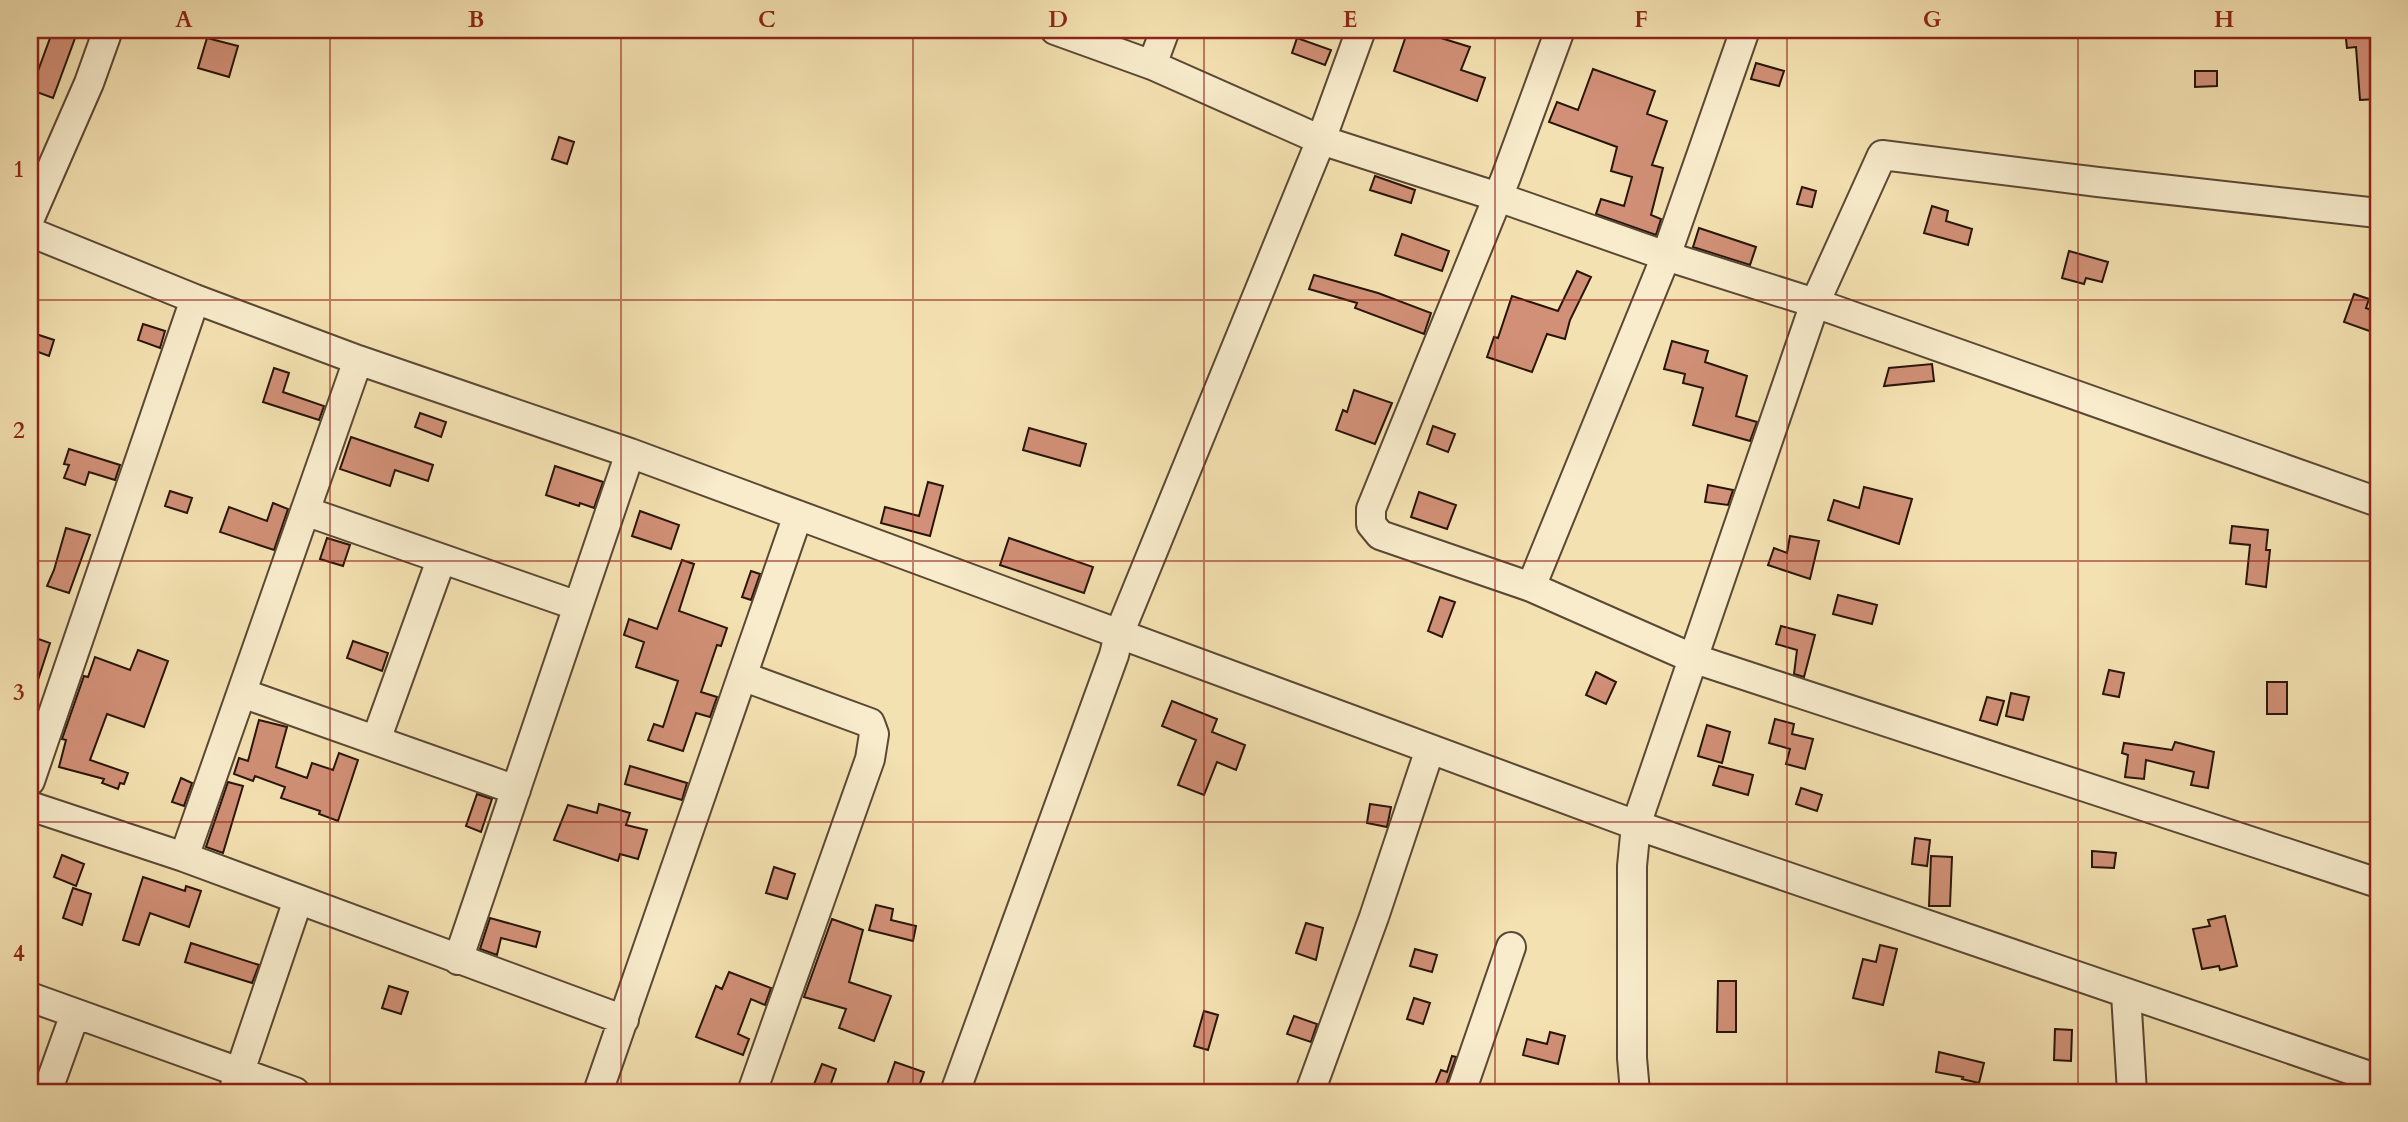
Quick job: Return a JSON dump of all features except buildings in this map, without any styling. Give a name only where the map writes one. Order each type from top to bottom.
[{"type":"street","points":[[30,218],[89,83],[108,30]]},
{"type":"street","points":[[1055,30],[1152,65],[1321,140],[1815,303],[2378,502]]},
{"type":"street","points":[[1152,65],[1165,30]]},
{"type":"street","points":[[955,1092],[1110,667],[1119,634],[1321,140],[1361,30]]},
{"type":"street","points":[[1560,30],[1498,197],[1371,509],[1371,524],[1380,536],[1531,587],[1692,658],[2378,883]]},
{"type":"street","points":[[1531,587],[1666,256],[1745,30]]},
{"type":"street","points":[[1635,1092],[1632,1058],[1632,866],[1636,825],[1815,303],[1882,155],[2098,183],[2378,213]]},
{"type":"street","points":[[30,232],[195,299],[358,359],[630,453],[1636,825],[2378,1079]]},
{"type":"street","points":[[30,781],[195,299]]},
{"type":"street","points":[[184,858],[358,359]]},
{"type":"street","points":[[458,960],[630,453]]},
{"type":"street","points":[[305,511],[578,606]]},
{"type":"street","points":[[597,1092],[798,515]]},
{"type":"street","points":[[376,740],[441,560]]},
{"type":"street","points":[[742,676],[870,723],[874,734],[870,760],[752,1092]]},
{"type":"street","points":[[242,693],[516,790]]},
{"type":"street","points":[[1310,1092],[1374,917],[1430,749]]},
{"type":"street","points":[[30,806],[184,858],[624,1020]]},
{"type":"street","points":[[236,1082],[298,900]]},
{"type":"street","points":[[1461,1092],[1511,947]]},
{"type":"street","points":[[2126,994],[2132,1092]]},
{"type":"street","points":[[30,997],[236,1082],[295,1092]]},
{"type":"street","points":[[47,1092],[75,1014]]}]
